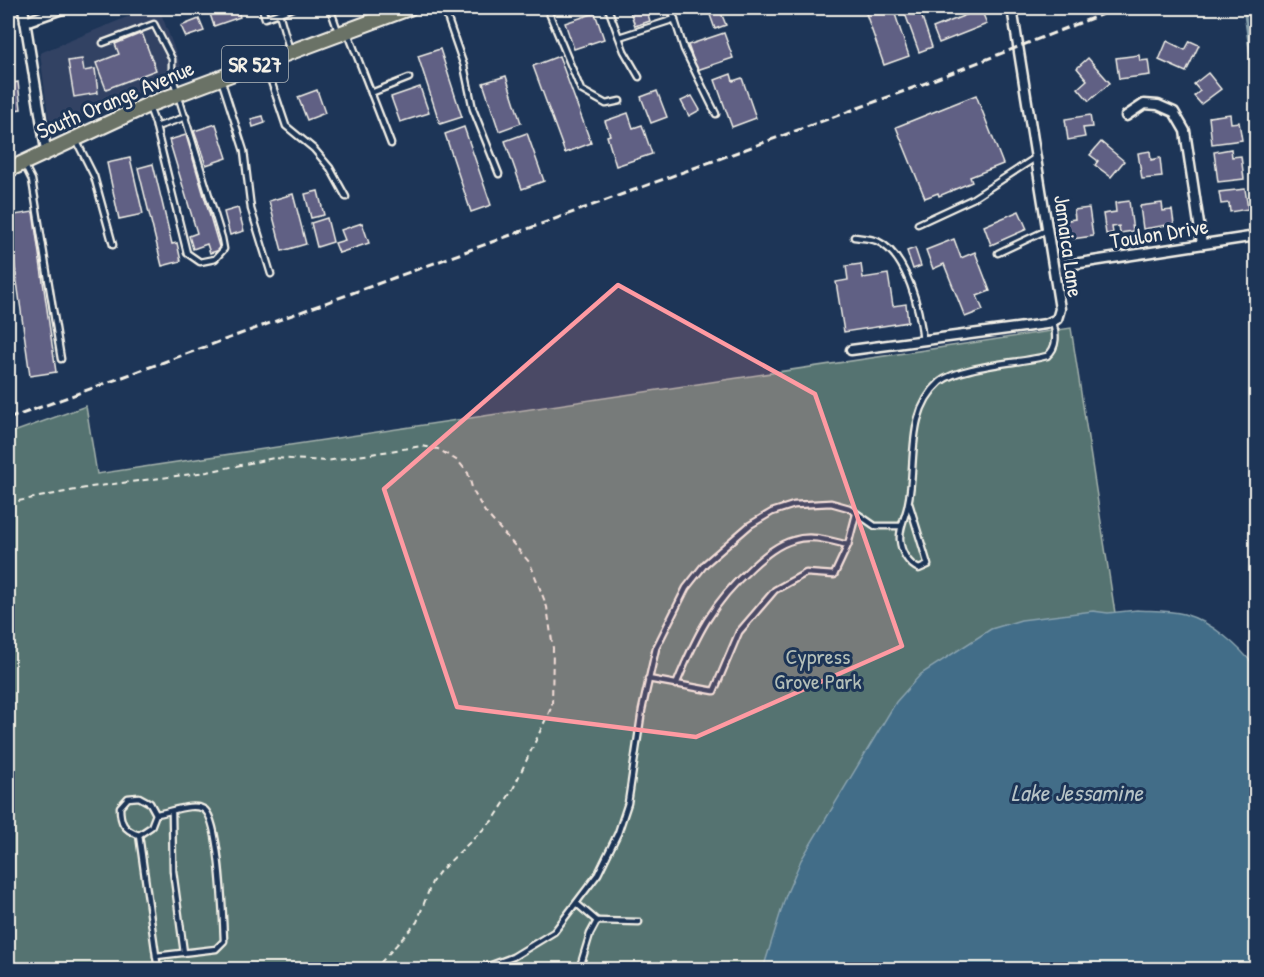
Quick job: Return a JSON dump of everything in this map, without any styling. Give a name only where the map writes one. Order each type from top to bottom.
[{"type":"main road","name":"South Orange Avenue","points":[[8,170],[46,150],[148,105],[264,60],[410,8]]},
{"type":"street","points":[[23,8],[46,150]]},
{"type":"street","points":[[26,22],[65,8]]},
{"type":"street","name":"Jamaica Lane","points":[[851,350],[923,341],[1057,319],[1060,309],[1049,230],[1012,8]]},
{"type":"street","points":[[1126,116],[1144,104],[1158,105],[1174,112],[1185,131],[1202,244]]},
{"type":"street","name":"Toulon Drive","points":[[1067,265],[1257,236]]},
{"type":"lane","points":[[262,8],[265,18],[293,8]]},
{"type":"lane","points":[[330,8],[372,93],[392,144]]},
{"type":"lane","points":[[444,8],[464,66],[473,109],[499,174]]},
{"type":"lane","points":[[547,8],[581,90],[606,104],[620,101]]},
{"type":"lane","points":[[608,8],[619,37],[639,77]]},
{"type":"lane","points":[[671,8],[684,49],[716,114]]},
{"type":"lane","points":[[279,13],[290,51]]},
{"type":"lane","points":[[619,37],[675,19]]},
{"type":"lane","points":[[103,44],[154,24],[172,59],[172,75],[222,238],[224,249],[215,259],[200,262],[187,253],[156,127],[148,105]]},
{"type":"lane","points":[[264,60],[286,126],[319,155],[330,168],[346,197]]},
{"type":"lane","points":[[221,76],[244,151],[251,209],[271,274]]},
{"type":"lane","points":[[372,93],[409,78]]},
{"type":"lane","points":[[156,127],[186,117]]},
{"type":"lane","points":[[75,137],[94,176],[113,245]]},
{"type":"lane","points":[[918,224],[972,199],[1038,156]]},
{"type":"lane","points":[[22,162],[32,180],[61,358]]},
{"type":"lane","points":[[998,253],[1049,230]]},
{"type":"lane","points":[[854,237],[878,242],[892,255],[910,283],[916,301],[923,341]]},
{"type":"lane","points":[[909,503],[928,564],[919,569],[910,565],[900,541],[901,526],[909,503],[914,436],[928,397],[940,382],[952,376],[975,369],[1047,356],[1052,351],[1055,342],[1053,321]]},
{"type":"lane","points":[[478,969],[513,957],[539,944],[554,932],[598,874],[618,833],[628,804],[648,679],[656,648],[686,588],[705,564],[730,540],[772,512],[794,505],[831,503],[849,508],[875,526],[901,526]]},
{"type":"lane","points":[[648,679],[714,691],[739,632],[775,590],[806,573],[834,575],[848,545],[856,514]]},
{"type":"lane","points":[[676,685],[698,633],[713,608],[734,583],[768,552],[794,539],[820,538],[848,545]]},
{"type":"lane","points":[[140,797],[150,803],[156,814],[151,827],[139,836],[127,831],[120,819],[120,807],[128,798],[140,797]]},
{"type":"lane","points":[[156,814],[197,807],[206,810],[213,825],[224,941],[216,949],[156,956]]},
{"type":"lane","points":[[172,813],[173,871],[184,953]]},
{"type":"lane","points":[[139,836],[158,969]]},
{"type":"lane","points":[[577,903],[597,921],[639,922]]},
{"type":"lane","points":[[579,969],[590,934],[597,921]]},
{"type":"path","points":[[8,503],[91,487],[207,472],[274,458],[326,461],[422,446],[438,449],[458,461],[468,473],[473,491],[485,512],[530,564],[547,607],[553,648],[552,706],[513,789],[494,819],[440,871],[432,882],[417,922],[374,969]]},
{"type":"highlighted area","points":[[618,285],[815,394],[902,646],[696,737],[457,707],[384,489]]},
{"type":"shaded area","points":[[149,8],[159,8],[184,74],[60,127],[53,124],[48,116],[40,53]]},
{"type":"green space","name":"Cypress Grove Park","points":[[1071,328],[1170,969],[8,970],[8,434],[86,406],[97,474]]},
{"type":"water","name":"Lake Jessamine","points":[[1137,610],[1184,614],[1205,623],[1242,651],[1256,668],[1256,969],[763,969],[786,895],[801,860],[896,702],[921,674],[991,629],[1021,620],[1093,611],[1108,613]]},
{"type":"building","points":[[237,8],[240,17],[214,26],[210,14]]},
{"type":"building","points":[[629,8],[646,8],[650,21],[635,26]]},
{"type":"building","points":[[700,8],[719,8],[726,25],[715,29],[709,12],[702,15]]},
{"type":"building","points":[[864,8],[893,8],[909,56],[884,65]]},
{"type":"building","points":[[903,8],[919,8],[932,47],[919,52]]},
{"type":"building","points":[[981,9],[987,24],[939,43],[933,28]]},
{"type":"building","points":[[595,13],[604,39],[574,49],[565,23]]},
{"type":"building","points":[[199,19],[204,31],[186,37],[181,26]]},
{"type":"building","points":[[142,33],[156,70],[106,89],[96,63],[119,54],[115,44]]},
{"type":"building","points":[[724,33],[733,58],[697,70],[688,45]]},
{"type":"building","points":[[1167,41],[1185,50],[1190,41],[1199,45],[1186,72],[1159,60]]},
{"type":"building","points":[[440,49],[462,117],[440,124],[418,56]]},
{"type":"building","points":[[1139,55],[1140,61],[1148,60],[1150,75],[1119,79],[1116,58]]},
{"type":"building","points":[[559,56],[591,143],[565,153],[533,66]]},
{"type":"building","points":[[1088,58],[1110,83],[1089,101],[1078,88],[1087,80],[1077,68]]},
{"type":"building","points":[[82,59],[84,71],[95,69],[98,93],[74,97],[68,61]]},
{"type":"building","points":[[1208,73],[1221,89],[1201,104],[1194,96],[1200,91],[1194,84]]},
{"type":"building","points":[[731,74],[733,81],[742,78],[756,118],[732,127],[715,80]]},
{"type":"building","points":[[506,76],[521,123],[499,131],[483,83]]},
{"type":"building","points":[[18,82],[21,109],[8,111],[8,84]]},
{"type":"building","points":[[420,87],[429,113],[400,122],[391,97]]},
{"type":"building","points":[[317,90],[325,113],[307,120],[298,97]]},
{"type":"building","points":[[657,91],[667,117],[651,123],[641,97]]},
{"type":"building","points":[[976,95],[1003,164],[970,177],[972,182],[939,196],[938,193],[925,198],[896,127]]},
{"type":"building","points":[[692,96],[700,110],[689,116],[681,101]]},
{"type":"building","points":[[628,113],[633,128],[642,125],[652,154],[616,166],[605,121]]},
{"type":"building","points":[[1230,114],[1231,123],[1239,122],[1242,140],[1212,144],[1209,117]]},
{"type":"building","points":[[1090,115],[1092,127],[1083,128],[1085,137],[1068,140],[1065,119]]},
{"type":"building","points":[[263,116],[265,123],[253,127],[251,119]]},
{"type":"building","points":[[216,124],[227,158],[206,165],[194,131]]},
{"type":"building","points":[[464,127],[491,205],[471,212],[445,134]]},
{"type":"building","points":[[527,133],[544,181],[522,189],[505,141]]},
{"type":"building","points":[[186,135],[220,250],[210,253],[207,244],[193,249],[189,236],[197,233],[169,140]]},
{"type":"building","points":[[1101,142],[1124,161],[1111,177],[1095,165],[1098,161],[1090,155]]},
{"type":"building","points":[[1231,149],[1232,157],[1241,156],[1244,179],[1218,182],[1214,152]]},
{"type":"building","points":[[1150,151],[1151,160],[1160,158],[1162,177],[1142,179],[1138,153]]},
{"type":"building","points":[[130,158],[143,214],[119,219],[107,163]]},
{"type":"building","points":[[153,164],[172,244],[177,243],[181,261],[162,266],[138,168]]},
{"type":"building","points":[[1245,189],[1248,209],[1230,212],[1229,203],[1221,204],[1219,192]]},
{"type":"building","points":[[318,191],[324,215],[311,218],[305,194]]},
{"type":"building","points":[[293,194],[306,244],[282,251],[269,201]]},
{"type":"building","points":[[1129,201],[1133,231],[1120,233],[1119,226],[1112,227],[1113,233],[1106,234],[1103,214],[1116,212],[1115,203]]},
{"type":"building","points":[[1162,203],[1163,211],[1172,210],[1174,224],[1143,229],[1140,206]]},
{"type":"building","points":[[238,208],[244,231],[230,235],[224,212]]},
{"type":"building","points":[[1089,208],[1093,236],[1065,240],[1062,221],[1075,219],[1074,210]]},
{"type":"building","points":[[1019,211],[1027,229],[991,245],[984,226]]},
{"type":"building","points":[[33,212],[56,372],[30,376],[8,216]]},
{"type":"building","points":[[327,218],[333,242],[317,247],[311,223]]},
{"type":"building","points":[[362,223],[369,243],[339,253],[335,243],[345,240],[341,230]]},
{"type":"building","points":[[954,239],[961,258],[975,252],[990,291],[977,296],[983,310],[965,317],[944,264],[933,269],[926,250]]},
{"type":"building","points":[[915,248],[921,266],[913,269],[907,251]]},
{"type":"building","points":[[861,264],[863,278],[888,274],[893,306],[906,304],[908,322],[844,332],[836,282],[848,280],[846,266]]},
{"type":"waterway","points":[[1244,8],[1256,91]]},
{"type":"railway","points":[[8,419],[910,89],[1118,8]]}]
